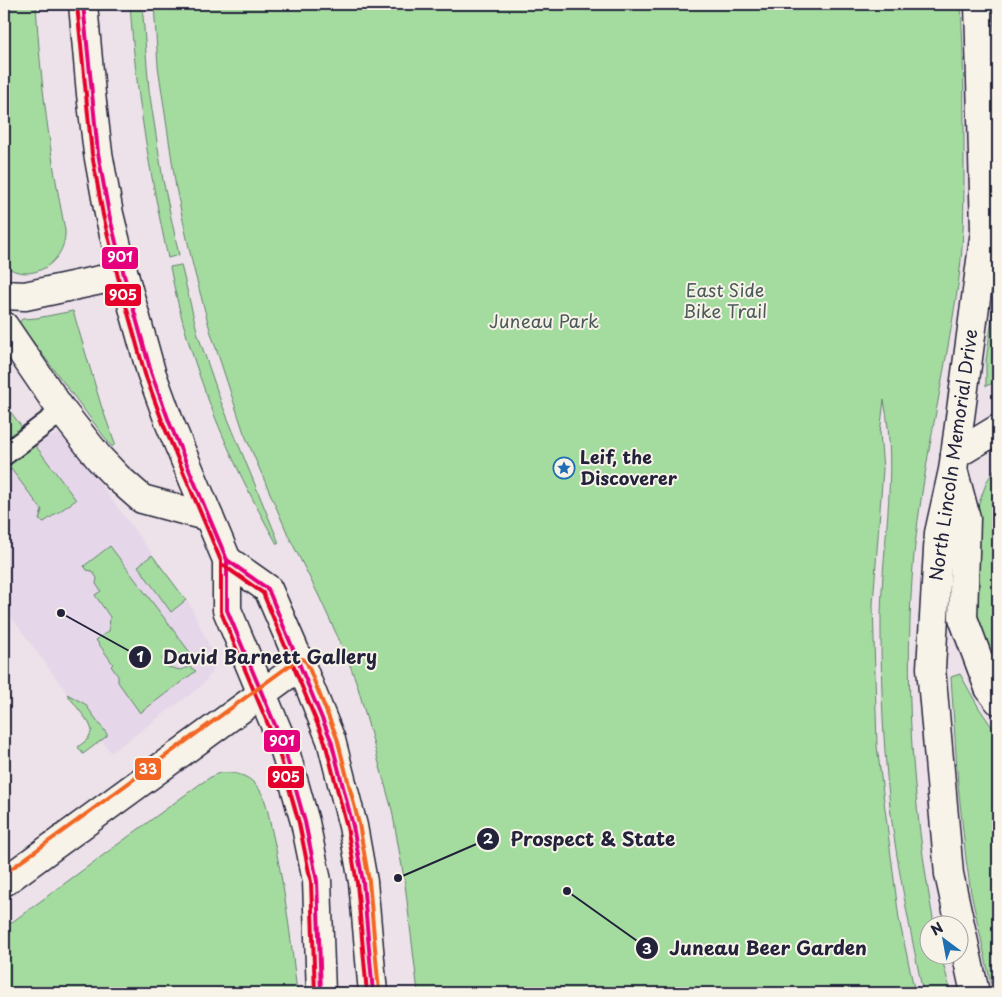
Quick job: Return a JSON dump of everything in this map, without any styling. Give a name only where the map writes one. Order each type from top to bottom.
[{"type":"main road","points":[[84,4],[98,153],[109,214],[150,372],[227,560],[227,610],[289,764],[305,822],[317,880],[321,993]]},
{"type":"main road","name":"North Lincoln Memorial Drive","points":[[975,993],[949,874],[931,668],[939,533],[954,462],[990,253],[985,231],[979,4]]},
{"type":"main road","points":[[4,295],[25,296],[124,275]]},
{"type":"main road","points":[[4,326],[62,411],[99,458],[117,477],[142,499],[209,517]]},
{"type":"main road","points":[[998,429],[954,462],[966,518],[963,618],[989,688],[998,700]]},
{"type":"main road","points":[[227,560],[268,589],[301,665],[330,740],[353,826],[363,882],[373,993]]},
{"type":"main road","points":[[4,882],[301,665]]},
{"type":"lane","points":[[4,455],[62,411]]},
{"type":"shaded area","points":[[62,433],[189,603],[212,651],[214,660],[211,674],[200,687],[111,753],[4,607],[4,466],[43,439]]},
{"type":"green space","points":[[4,4],[36,4],[46,117],[65,230],[64,242],[54,261],[36,272],[14,271],[4,265]]},
{"type":"green space","points":[[130,4],[142,4],[149,90],[163,180],[179,255],[168,258],[144,132]]},
{"type":"green space","name":"Juneau Park","points":[[154,4],[961,4],[964,211],[961,260],[952,325],[918,521],[914,554],[909,647],[915,787],[932,914],[920,914],[920,964],[943,964],[951,993],[923,993],[896,851],[887,780],[881,655],[881,601],[888,515],[890,457],[884,400],[880,433],[883,469],[873,604],[877,746],[899,919],[915,993],[418,993],[405,884],[392,810],[357,684],[347,657],[289,537],[244,433],[210,330],[193,266],[176,188],[158,66]]},
{"type":"green space","points":[[181,265],[198,335],[221,402],[279,543],[277,544],[242,478],[199,375],[178,304],[170,267]]},
{"type":"green space","points":[[998,275],[998,381],[986,386],[986,361]]},
{"type":"green space","points":[[73,311],[101,405],[115,444],[112,447],[19,323],[22,319]]},
{"type":"green space","points":[[4,403],[24,430],[4,444]]},
{"type":"green space","points":[[35,445],[76,500],[44,522],[39,520],[42,510],[11,469],[4,474],[4,466]]},
{"type":"green space","points":[[998,464],[998,675],[981,634],[975,605],[971,562],[978,506],[987,481]]},
{"type":"green space","points":[[110,546],[198,663],[175,653],[167,652],[162,659],[168,667],[180,670],[190,667],[196,671],[140,713],[118,682],[118,676],[111,666],[113,664],[96,640],[109,631],[110,617],[95,595],[101,591],[96,584],[97,578],[92,571],[87,570],[84,566]]},
{"type":"green space","points":[[152,555],[186,600],[171,612],[138,566]]},
{"type":"green space","points":[[960,674],[979,708],[998,736],[998,993],[993,993],[971,893],[966,859],[958,784],[951,677]]},
{"type":"green space","points":[[67,694],[85,704],[107,734],[107,736],[83,754],[78,747],[88,739],[92,730],[89,723]]},
{"type":"green space","points":[[220,773],[234,773],[248,778],[259,788],[268,810],[290,930],[297,993],[4,993],[4,928],[200,784]]},
{"type":"transit line","name":"901","points":[[83,4],[98,153],[109,214],[124,275],[151,372],[170,424],[227,560],[227,610],[283,744],[305,822],[317,881],[321,993]]},
{"type":"transit line","name":"905","points":[[77,5],[92,154],[103,215],[118,277],[145,374],[164,426],[221,561],[221,612],[277,746],[299,823],[311,882],[315,993]]},
{"type":"transit line","name":"901","points":[[227,560],[268,589],[331,740],[353,826],[363,882],[373,993]]},
{"type":"transit line","name":"905","points":[[223,565],[263,593],[325,742],[347,827],[357,883],[367,993]]},
{"type":"transit line","name":"33","points":[[4,874],[297,660],[303,659],[307,663],[337,738],[359,824],[369,881],[379,992]]},
{"type":"place","name":"Leif, the Discoverer","points":[[564,468]]},
{"type":"place","name":"David Barnett Gallery","points":[[61,613]]},
{"type":"place","name":"Prospect & State","points":[[398,878]]},
{"type":"place","name":"Juneau Beer Garden","points":[[567,891]]},
{"type":"park label","name":"East Side Bike Trail","points":[[725,301]]}]
